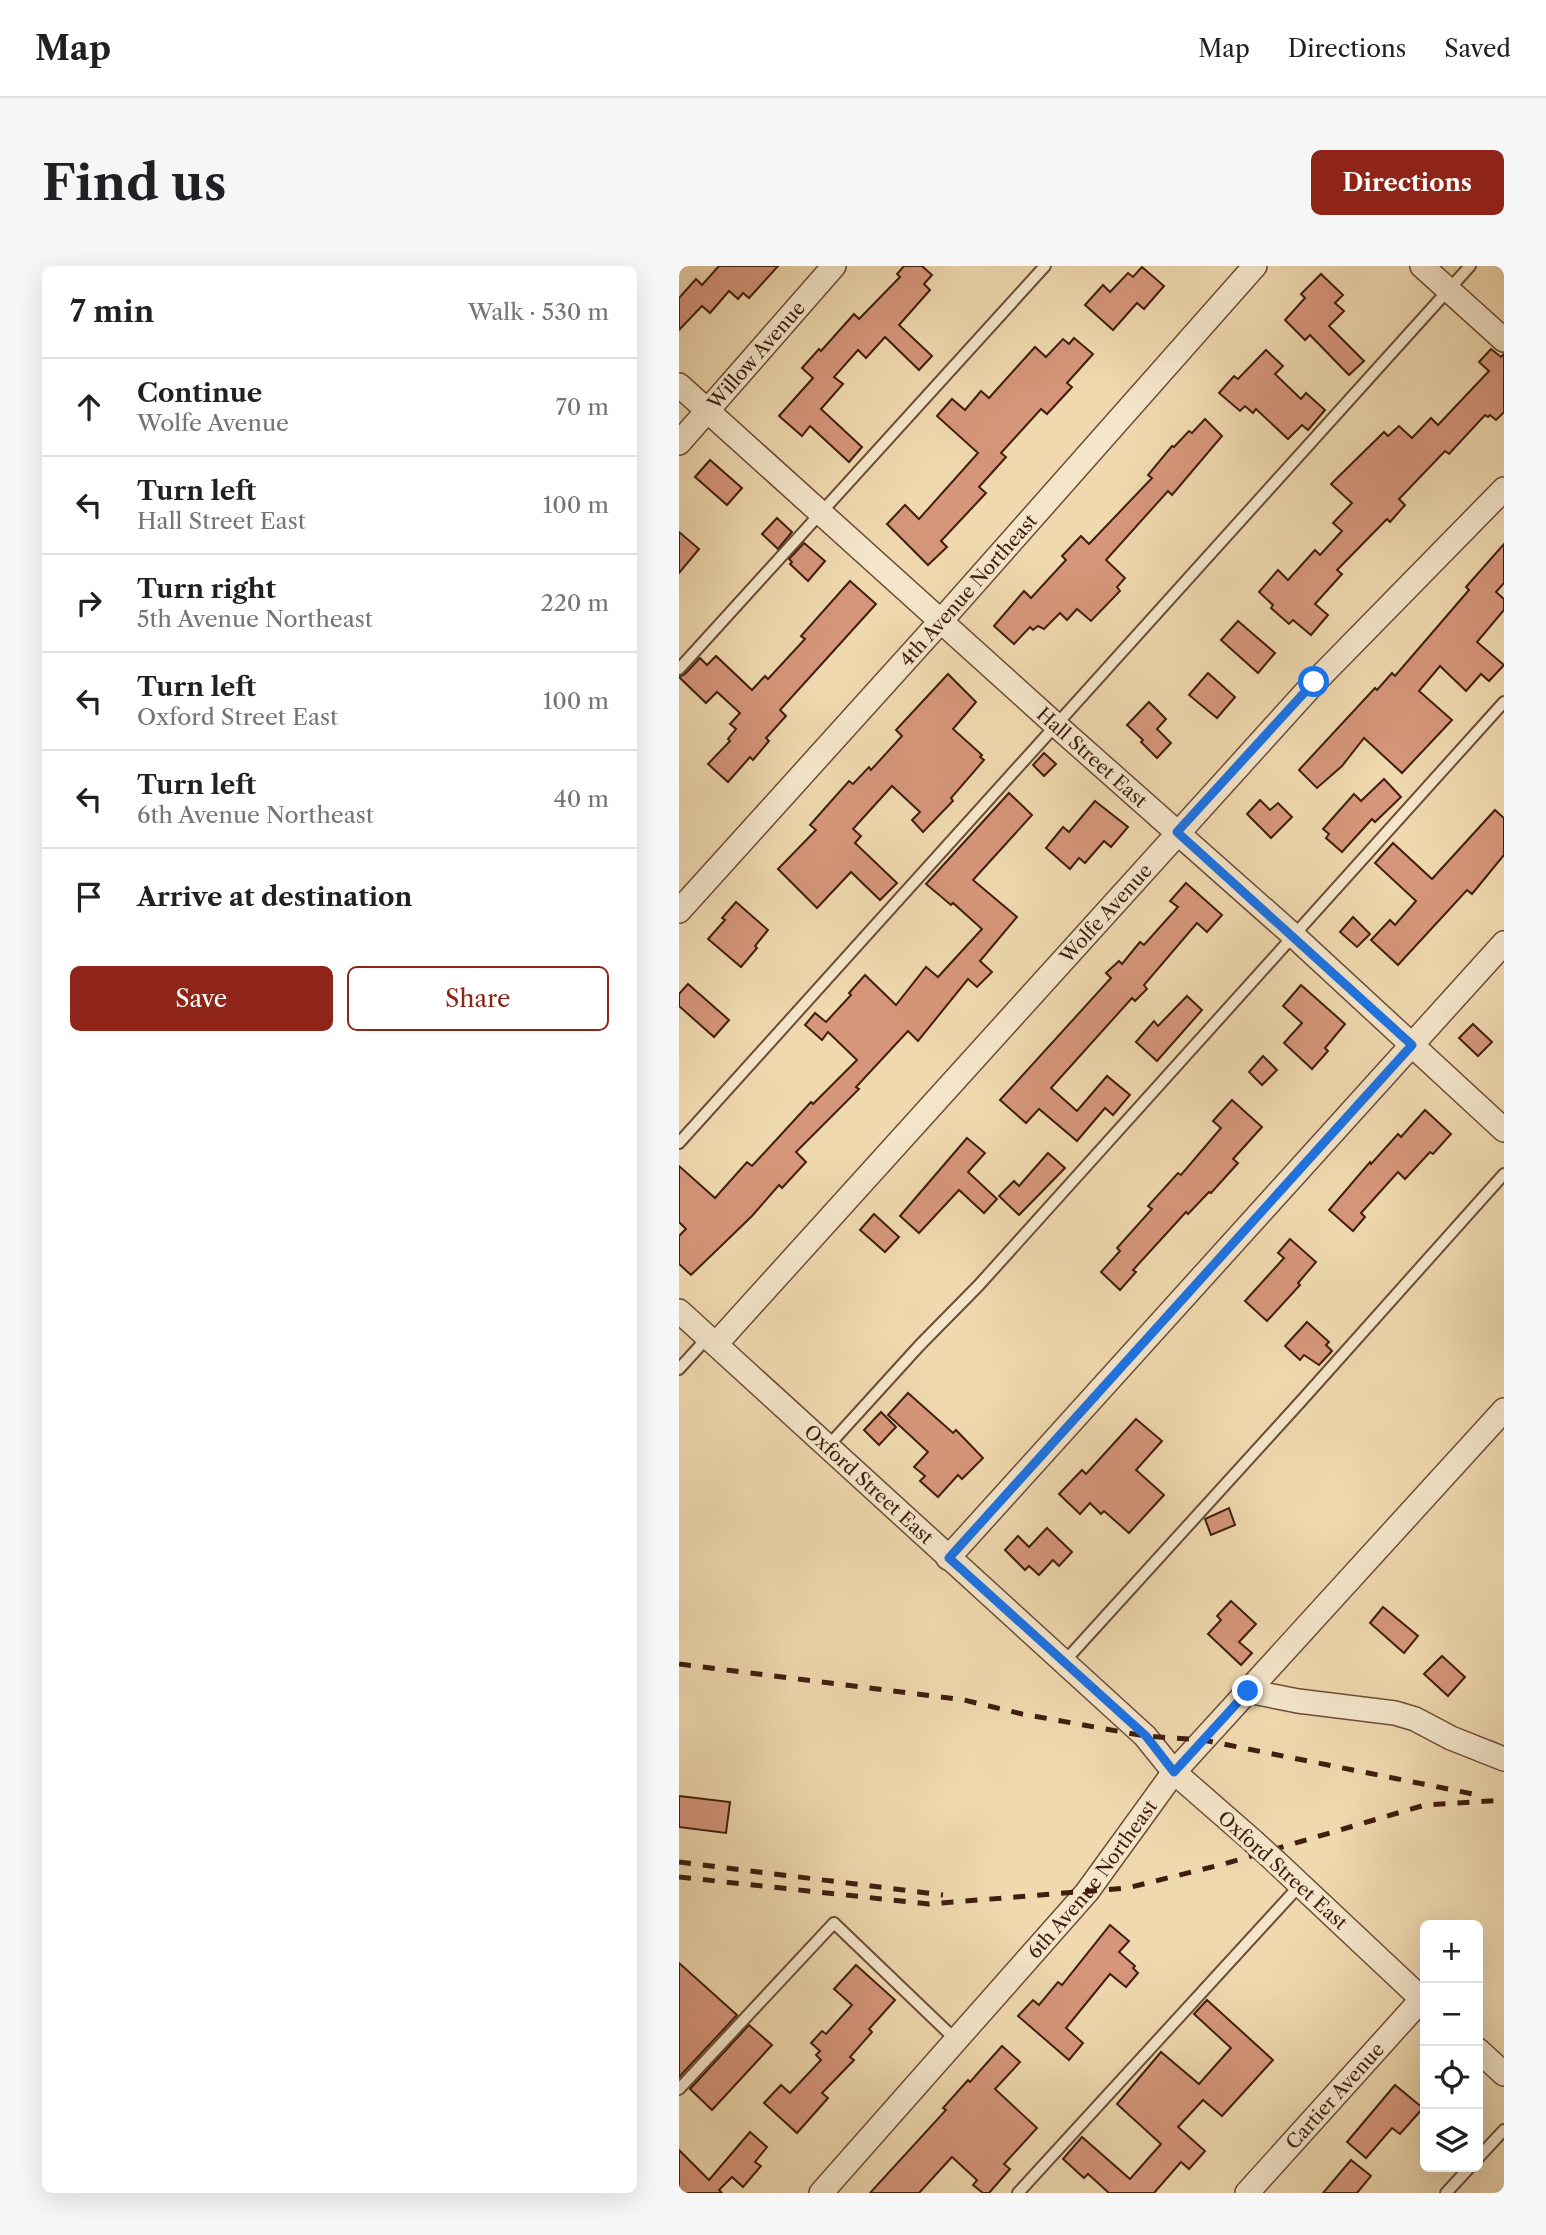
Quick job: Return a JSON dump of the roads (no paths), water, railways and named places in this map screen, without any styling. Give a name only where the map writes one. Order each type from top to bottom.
[{"type":"street","name":"Willow Avenue","points":[[679,443],[834,266]]},
{"type":"street","name":"4th Avenue Northeast","points":[[679,911],[940,622],[1255,266]]},
{"type":"street","points":[[1422,266],[1504,340]]},
{"type":"street","name":"Hall Street East","points":[[679,385],[940,622],[1294,936],[1504,1130]]},
{"type":"street","name":"Wolfe Avenue","points":[[712,1340],[1314,682],[1504,489]]},
{"type":"street","points":[[949,1558],[1504,943]]},
{"type":"street","name":"Oxford Street East","points":[[679,1311],[1146,1736],[1174,1772],[1301,1884],[1420,1996]]},
{"type":"street","name":"6th Avenue Northeast","points":[[821,2193],[1087,1892],[1174,1772],[1504,1410]]},
{"type":"street","points":[[1248,1691],[1298,1701],[1395,1713],[1415,1719],[1451,1738],[1504,1759]]},
{"type":"street","name":"Cartier Avenue","points":[[1247,2193],[1420,2004]]},
{"type":"street","points":[[1483,2055],[1504,2074]]},
{"type":"lane","points":[[679,669],[1045,266]]},
{"type":"lane","points":[[679,1143],[1470,266]]},
{"type":"lane","points":[[829,1446],[919,1346],[979,1286],[1504,702]]},
{"type":"lane","points":[[1064,1662],[1504,1174]]},
{"type":"lane","points":[[679,1368],[712,1340]]},
{"type":"lane","points":[[1018,2193],[1301,1884]]},
{"type":"lane","points":[[679,2089],[834,1923],[956,2040]]},
{"type":"lane","points":[[1483,2153],[1504,2130]]},
{"type":"lane","points":[[1446,2193],[1465,2172]]},
{"type":"railway","points":[[679,1664],[964,1700],[1022,1714],[1145,1736],[1203,1740],[1483,1796]]},
{"type":"railway","points":[[679,1877],[929,1904],[1127,1888],[1224,1864],[1425,1805],[1504,1800]]},
{"type":"railway","points":[[679,1862],[943,1895]]}]
